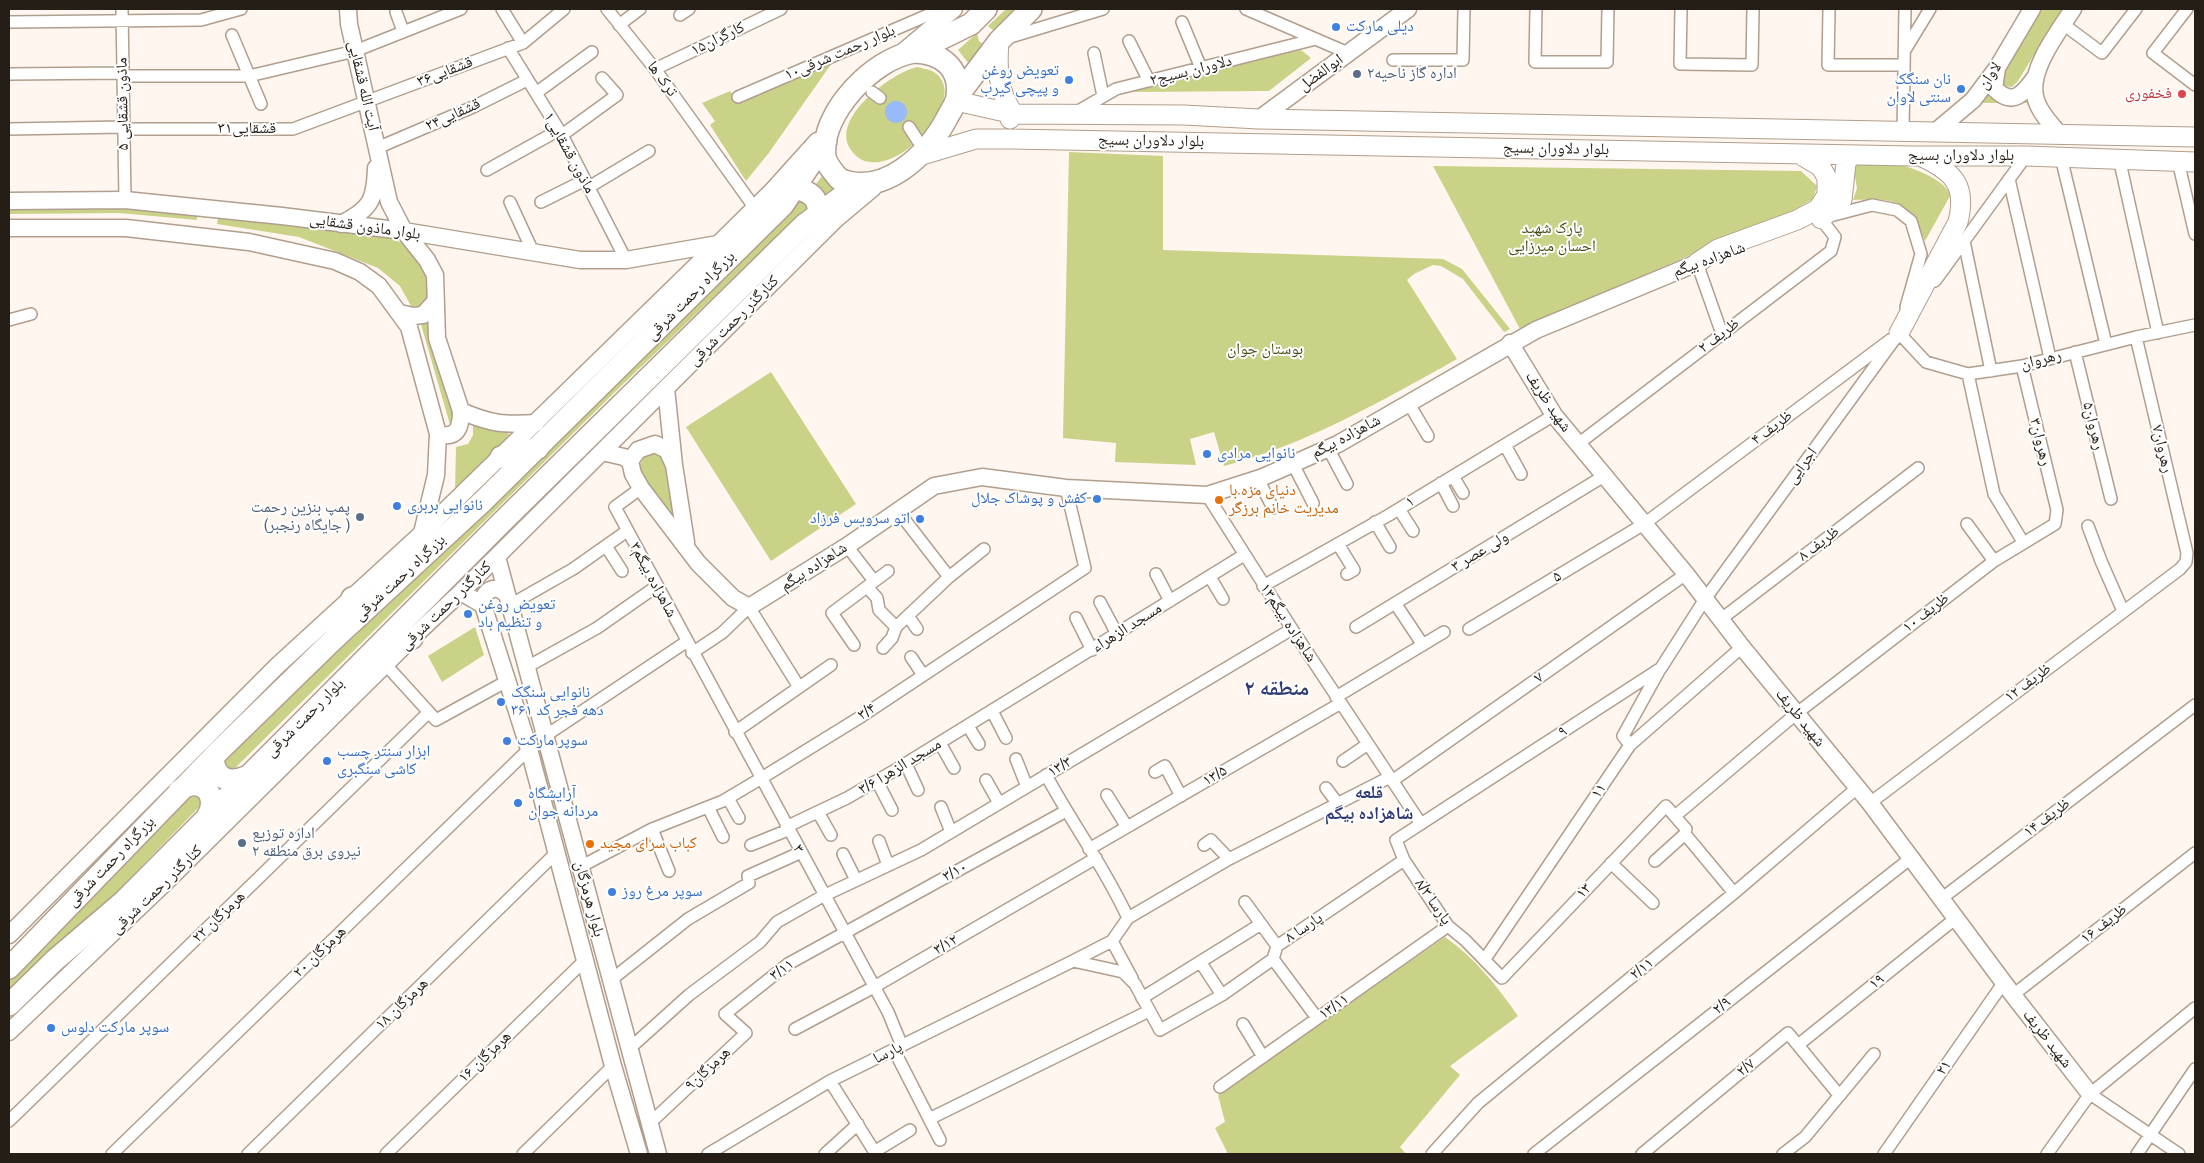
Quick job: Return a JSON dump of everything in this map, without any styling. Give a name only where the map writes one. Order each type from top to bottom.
[{"type":"highway","points":[[982,13],[971,24],[877,68],[863,80],[842,104],[827,134],[825,157],[839,179],[857,184],[876,181],[905,168],[919,149],[941,130],[957,99],[999,41],[1031,9]]},
{"type":"highway","points":[[982,13],[986,32],[999,41]]},
{"type":"highway","points":[[907,53],[930,52],[940,57],[949,65],[955,75],[957,99]]},
{"type":"highway","name":"بزرگراه رحمت شرقی","points":[[9,968],[18,956],[220,750],[334,638],[538,448],[783,205],[827,134]]},
{"type":"highway","name":"بزرگراه رحمت شرقی","points":[[363,661],[804,225],[840,198],[876,181]]},
{"type":"highway","points":[[795,188],[812,194],[817,199],[819,214]]},
{"type":"highway","points":[[501,457],[538,448]]},
{"type":"highway","points":[[334,638],[352,598]]},
{"type":"highway","points":[[363,661],[412,638]]},
{"type":"highway","name":"بلوار رحمت شرقی","points":[[248,776],[363,661]]},
{"type":"highway","points":[[220,750],[213,757],[214,767],[219,776],[228,781],[239,781],[248,776]]},
{"type":"highway","name":"بزرگراه رحمت شرقی","points":[[9,1005],[55,960],[123,902],[248,776]]},
{"type":"highway","points":[[179,791],[187,785],[197,784],[207,789],[212,798],[212,808],[207,817]]},
{"type":"main road","points":[[999,41],[997,59],[1001,94],[1014,114],[1007,122],[1005,131],[1010,139]]},
{"type":"main road","name":"بلوار دلاوران بسیج","points":[[957,99],[1014,114],[1184,114],[1259,119],[2194,136]]},
{"type":"main road","points":[[1432,122],[1432,147]]},
{"type":"main road","name":"بلوار دلاوران بسیج","points":[[919,149],[976,139],[1010,139],[1852,155],[2026,156],[2187,162]]},
{"type":"main road","points":[[1697,264],[1718,249],[1796,220],[1818,209],[1827,195],[1828,185],[1825,172],[1817,163],[1795,154]]},
{"type":"main road","points":[[1821,219],[1842,200],[1846,163],[1852,155]]},
{"type":"main road","points":[[1899,333],[1958,222],[1961,209],[1962,198],[1953,178],[1937,164],[1918,156]]},
{"type":"street","name":"ماذون قشقایی ۵","points":[[122,9],[125,200]]},
{"type":"street","points":[[9,22],[201,20],[241,9]]},
{"type":"street","name":"آیت الله قشقایی","points":[[336,9],[349,17],[389,202],[404,231],[428,260],[435,275],[437,338],[461,411]]},
{"type":"street","points":[[9,74],[249,76],[355,51],[448,11],[461,9]]},
{"type":"street","points":[[502,9],[523,43],[564,9]]},
{"type":"street","name":"ترک ها","points":[[607,9],[655,69],[754,207]]},
{"type":"street","points":[[619,25],[640,9]]},
{"type":"street","name":"۱۵کارگران","points":[[655,69],[781,9]]},
{"type":"street","name":"۱۰بلوار رحمت شرقی","points":[[738,97],[942,9]]},
{"type":"street","points":[[907,53],[954,9]]},
{"type":"street","points":[[999,41],[1103,9]]},
{"type":"street","points":[[1246,9],[1263,11],[1316,39],[1348,53]]},
{"type":"street","name":"ابوالفضل","points":[[1259,119],[1408,9]]},
{"type":"street","points":[[1393,60],[1463,60],[1464,9]]},
{"type":"street","points":[[1536,9],[1535,62],[1608,62],[1608,9]]},
{"type":"street","points":[[1680,9],[1680,64],[1752,65],[1753,9]]},
{"type":"street","points":[[1829,9],[1828,65],[1904,65]]},
{"type":"street","points":[[1903,132],[1905,9]]},
{"type":"street","points":[[1904,52],[1930,9]]},
{"type":"street","name":"لاوان","points":[[1935,132],[1973,100],[1997,68],[2032,9]]},
{"type":"street","points":[[2060,134],[2044,115],[2035,97],[2036,76],[2043,58],[2073,9]]},
{"type":"street","points":[[2063,24],[2102,53],[2136,9]]},
{"type":"street","points":[[2187,9],[2153,53],[2195,85]]},
{"type":"street","points":[[396,12],[403,31]]},
{"type":"street","points":[[1182,22],[1201,68]]},
{"type":"street","points":[[232,35],[261,104]]},
{"type":"street","name":"دلاوران بسیج۲","points":[[1070,115],[1116,89],[1316,39]]},
{"type":"street","points":[[1130,41],[1149,81]]},
{"type":"street","name":"قشقایی۳۶","points":[[366,101],[523,43]]},
{"type":"street","name":"ماذون قشقایی۱","points":[[508,48],[560,133],[626,260]]},
{"type":"street","points":[[536,93],[592,52]]},
{"type":"street","points":[[1094,53],[1103,96]]},
{"type":"street","points":[[1997,68],[1994,88],[2001,95],[2011,98],[2019,96],[2036,76]]},
{"type":"street","points":[[487,170],[560,133],[617,96],[602,78]]},
{"type":"street","name":"قشقایی۲۴","points":[[377,148],[473,108],[527,80]]},
{"type":"street","name":"۳۱قشقایی","points":[[9,130],[123,128],[292,129],[366,101]]},
{"type":"street","points":[[909,127],[919,149]]},
{"type":"street","points":[[9,935],[277,666],[422,533],[501,457],[771,192],[827,134]]},
{"type":"street","points":[[341,224],[359,215],[375,194],[377,148]]},
{"type":"street","points":[[541,202],[587,184],[649,151]]},
{"type":"street","name":"اجرایی","points":[[1705,600],[2026,156]]},
{"type":"street","points":[[2061,157],[2106,344]]},
{"type":"street","points":[[2119,158],[2158,333]]},
{"type":"street","points":[[2187,162],[2195,234]]},
{"type":"street","points":[[2009,179],[2050,358]]},
{"type":"street","name":"کنارگذر رحمت شرقی","points":[[9,1032],[167,881],[876,181]]},
{"type":"street","name":"بلوار ماذون قشقایی","points":[[9,201],[125,200],[404,231],[534,254],[580,260],[626,260],[718,244]]},
{"type":"street","points":[[510,202],[534,254]]},
{"type":"street","name":"شاهزاده بیگم","points":[[749,607],[847,546],[934,486],[982,478],[1066,488],[1207,495],[1258,479],[1328,448],[1510,343],[1598,302],[1859,206],[1872,205],[1897,210],[1911,221],[1921,254],[1899,333]]},
{"type":"street","points":[[205,236],[201,222],[209,209]]},
{"type":"street","name":"ظریف ۲","points":[[1578,444],[1831,251],[1836,237],[1821,219]]},
{"type":"street","points":[[9,228],[126,228],[249,242],[335,261],[360,272],[379,286],[409,328],[438,434],[436,475],[422,533]]},
{"type":"street","points":[[1964,241],[1991,371]]},
{"type":"street","points":[[1697,264],[1722,334]]},
{"type":"street","points":[[400,313],[413,316],[424,315],[435,302]]},
{"type":"street","points":[[9,320],[31,314]]},
{"type":"street","name":"رهروان","points":[[1899,333],[1926,362],[1968,374],[2022,366],[2106,344],[2195,325]]},
{"type":"street","name":"ظریف ۴","points":[[1644,524],[1899,333]]},
{"type":"street","name":"رهروان۷","points":[[2136,337],[2191,565]]},
{"type":"street","name":"شهید ظریف","points":[[1510,343],[1554,415],[1686,574],[1742,648],[1870,803],[1940,899],[2090,1094]]},
{"type":"street","name":"رهروان۵","points":[[2075,352],[2111,499]]},
{"type":"street","name":"رهروان۳","points":[[2022,366],[2057,518]]},
{"type":"street","points":[[1968,374],[1994,494],[2023,542]]},
{"type":"street","points":[[666,388],[674,466],[686,544]]},
{"type":"street","points":[[1408,402],[1428,436]]},
{"type":"street","points":[[438,434],[449,437],[456,434],[461,426],[461,411],[480,419],[503,425],[536,423]]},
{"type":"street","name":"۱","points":[[1263,586],[1399,509],[1554,415]]},
{"type":"street","points":[[630,461],[638,450],[655,444],[667,450],[674,466]]},
{"type":"street","points":[[1505,445],[1521,474]]},
{"type":"street","points":[[1328,448],[1347,484]]},
{"type":"street","points":[[602,452],[624,457],[630,461],[633,474],[641,488],[714,580],[733,598],[749,607],[800,687]]},
{"type":"street","points":[[1293,464],[1313,503]]},
{"type":"street","name":"ظریف ۸","points":[[1720,620],[1918,468]]},
{"type":"street","points":[[1453,476],[1463,493]]},
{"type":"street","name":"ولی عصر ۳","points":[[1356,627],[1604,476]]},
{"type":"street","points":[[1258,479],[1272,508]]},
{"type":"street","points":[[1441,483],[1453,506]]},
{"type":"street","name":"۳شاهزاده بیگم","points":[[641,488],[614,507],[692,653]]},
{"type":"street","name":"۳/۴","points":[[580,867],[652,829],[728,798],[923,675],[1085,568],[1066,488]]},
{"type":"street","name":"شاهزاده بیگم۱۳","points":[[1207,495],[1263,586],[1421,824]]},
{"type":"street","points":[[1399,509],[1413,531]]},
{"type":"street","points":[[898,511],[948,577]]},
{"type":"street","name":"ظریف ۱۰","points":[[1797,713],[1994,561],[2055,524],[2057,518]]},
{"type":"street","points":[[1375,522],[1390,547]]},
{"type":"street","name":"۵","points":[[1470,630],[1644,524]]},
{"type":"street","points":[[1967,524],[1994,561]]},
{"type":"street","points":[[2088,526],[2100,561],[2123,611]]},
{"type":"street","points":[[483,605],[482,598],[491,588],[498,588],[504,591],[509,601],[573,569],[628,531]]},
{"type":"street","points":[[1338,544],[1354,570],[1347,574]]},
{"type":"street","points":[[606,546],[622,570]]},
{"type":"street","points":[[847,546],[870,584],[877,598],[879,610],[896,627]]},
{"type":"street","points":[[883,648],[892,638],[896,627],[948,577],[984,549]]},
{"type":"street","name":"مسجد الزهراء","points":[[1010,700],[1244,555]]},
{"type":"street","name":"بلوار هرمزگان","points":[[497,557],[658,1154]]},
{"type":"street","name":"ظریف ۱۲","points":[[1870,803],[2123,611],[2191,565]]},
{"type":"street","points":[[854,645],[832,613],[888,570]]},
{"type":"street","points":[[1156,574],[1170,601]]},
{"type":"street","name":"۷","points":[[1128,918],[1229,859],[1391,779],[1686,574]]},
{"type":"street","points":[[1210,576],[1223,599]]},
{"type":"street","points":[[527,667],[597,628],[657,586]]},
{"type":"street","points":[[461,592],[483,605]]},
{"type":"street","name":"۹","points":[[1396,840],[1661,668],[1705,600]]},
{"type":"street","points":[[1100,602],[1117,634]]},
{"type":"street","points":[[1395,603],[1423,645]]},
{"type":"street","name":"بلوار هرمزگان","points":[[483,605],[528,749],[584,961],[639,1154]]},
{"type":"street","points":[[692,653],[722,633],[749,607]]},
{"type":"street","points":[[908,616],[917,629]]},
{"type":"street","points":[[1076,618],[1092,650]]},
{"type":"street","name":"۱۳/۳","points":[[629,1049],[689,995],[760,942],[778,922],[824,896],[951,832],[1292,629]]},
{"type":"street","name":"۱۳/۵","points":[[1092,853],[1126,827],[1181,796],[1339,700],[1444,632]]},
{"type":"street","points":[[545,736],[686,642]]},
{"type":"street","name":"۱۱","points":[[1484,959],[1630,745],[1742,648]]},
{"type":"street","name":"۳","points":[[692,653],[874,987],[898,1048],[940,1140]]},
{"type":"street","points":[[911,657],[923,675]]},
{"type":"street","points":[[386,665],[432,716]]},
{"type":"street","points":[[735,732],[831,665]]},
{"type":"street","points":[[1630,745],[1623,736],[1661,668]]},
{"type":"street","name":"هرمزگان ۲۲","points":[[9,1121],[432,716],[507,681]]},
{"type":"street","name":"مسجد الزهرا ۳/۶","points":[[750,845],[787,829],[877,781],[1010,700]]},
{"type":"street","name":"ظریف ۱۴","points":[[1940,899],[2195,705]]},
{"type":"street","points":[[992,711],[1006,738]]},
{"type":"street","points":[[1655,861],[1685,834],[1686,829],[1675,816],[1797,713]]},
{"type":"street","points":[[968,726],[979,744]]},
{"type":"street","points":[[940,743],[954,768]]},
{"type":"street","points":[[1343,761],[1368,744]]},
{"type":"street","name":"هرمزگان ۲۰","points":[[112,1154],[528,749]]},
{"type":"street","points":[[1016,759],[1027,787]]},
{"type":"street","points":[[906,764],[918,790]]},
{"type":"street","points":[[1155,772],[1165,766],[1181,796]]},
{"type":"street","points":[[1046,775],[1113,886],[1128,918]]},
{"type":"street","points":[[986,780],[999,803]]},
{"type":"street","points":[[877,781],[892,810]]},
{"type":"street","points":[[1326,788],[1338,804]]},
{"type":"street","name":"۲/۱۱","points":[[1432,1154],[1478,1103],[1734,893],[1857,788]]},
{"type":"street","points":[[1107,795],[1126,827]]},
{"type":"street","points":[[728,798],[739,818]]},
{"type":"street","name":"۱۳","points":[[1502,978],[1666,806],[1675,816]]},
{"type":"street","points":[[708,807],[723,837]]},
{"type":"street","points":[[941,807],[951,832]]},
{"type":"street","name":"۳/۱۰","points":[[844,933],[1066,811]]},
{"type":"street","points":[[818,812],[831,835]]},
{"type":"street","points":[[652,829],[669,871]]},
{"type":"street","points":[[1685,834],[1734,893]]},
{"type":"street","points":[[879,840],[888,865]]},
{"type":"street","points":[[1204,844],[1211,840],[1229,859]]},
{"type":"street","name":"۸/۳ پارسا","points":[[1396,840],[1404,860],[1448,926],[1502,978]]},
{"type":"street","name":"هرمزگان ۱۸","points":[[248,1154],[556,853]]},
{"type":"street","name":"۳/۱۲","points":[[795,1028],[874,987],[1092,853]]},
{"type":"street","name":"ظریف ۱۶","points":[[2008,988],[2195,853]]},
{"type":"street","points":[[843,854],[856,880]]},
{"type":"street","points":[[611,980],[688,919],[749,883],[748,876],[795,855]]},
{"type":"street","name":"۲/۹","points":[[1534,1154],[1911,858]]},
{"type":"street","name":"۸ پارسا","points":[[1149,1011],[1160,1030],[1222,995],[1273,959],[1277,946],[1404,860]]},
{"type":"street","points":[[1611,863],[1653,903]]},
{"type":"street","points":[[1245,902],[1277,946]]},
{"type":"street","name":"پارسا","points":[[708,1154],[830,1081],[1112,941],[1128,918]]},
{"type":"street","name":"۱۹","points":[[1798,1045],[1956,918]]},
{"type":"street","points":[[1142,998],[1261,924]]},
{"type":"street","name":"۱۳/۱۱","points":[[1220,1087],[1448,926]]},
{"type":"street","name":"۳/۱۱","points":[[725,1014],[788,964],[844,933]]},
{"type":"street","points":[[929,1119],[1149,1011],[1112,941]]},
{"type":"street","points":[[1273,959],[1317,1018]]},
{"type":"street","name":"هرمزگان ۱۶","points":[[386,1154],[584,961]]},
{"type":"street","points":[[1073,961],[1123,972],[1135,984]]},
{"type":"street","points":[[1201,963],[1222,995]]},
{"type":"street","name":"۲۱","points":[[1884,1154],[2008,988]]},
{"type":"street","points":[[2047,1154],[2090,1094],[2195,1008]]},
{"type":"street","name":"هرمزگان۹","points":[[649,1124],[746,1033],[725,1014]]},
{"type":"street","points":[[1243,1024],[1263,1057]]},
{"type":"street","name":"۲/۷","points":[[1642,1154],[1788,1033],[1798,1045]]},
{"type":"street","points":[[1798,1045],[1840,1095]]},
{"type":"street","points":[[1783,1154],[1805,1137],[1874,1054]]},
{"type":"street","points":[[523,1154],[613,1066]]},
{"type":"street","points":[[2137,1154],[2195,1069]]},
{"type":"street","points":[[830,1081],[875,1153],[910,1130]]},
{"type":"street","points":[[2090,1094],[2179,1154]]},
{"type":"street","points":[[825,1154],[858,1124]]},
{"type":"street","points":[[1798,1154],[1805,1137]]},
{"type":"green space","points":[[1006,9],[1015,9],[994,31],[988,26]]},
{"type":"green space","points":[[2036,9],[2062,9],[2018,81],[2012,87],[2004,86],[1999,79]]},
{"type":"green space","points":[[977,33],[979,41],[984,45],[969,64],[958,50]]},
{"type":"green space","points":[[1301,50],[1311,58],[1269,91],[1133,92],[1187,75]]},
{"type":"green space","points":[[834,60],[768,154],[746,181],[710,125],[715,121],[702,103],[730,91],[739,103]]},
{"type":"green space","points":[[917,67],[932,71],[942,81],[945,95],[940,111],[930,127],[917,141],[901,153],[885,161],[870,162],[859,158],[851,150],[846,138],[848,125],[855,112],[879,88],[893,78]]},
{"type":"green space","points":[[1988,87],[1991,93],[2029,90],[2034,103],[1975,103]]},
{"type":"green space","name":"بوستان جوان","points":[[1069,152],[1163,156],[1163,250],[1443,259],[1462,269],[1510,329],[1504,332],[1463,279],[1441,266],[1433,265],[1414,274],[1407,280],[1457,359],[1344,420],[1255,457],[1224,466],[1214,432],[1190,439],[1196,465],[1115,462],[1116,443],[1063,438]]},
{"type":"green space","points":[[1853,165],[1900,165],[1930,176],[1948,190],[1950,196],[1925,241],[1913,217],[1899,204],[1880,200],[1853,200],[1857,188]]},
{"type":"green space","name":"پارک شهید احسان میرزایی","points":[[1433,166],[1801,171],[1817,186],[1813,199],[1792,211],[1520,329]]},
{"type":"green space","points":[[825,172],[839,188],[826,198],[824,192],[813,188]]},
{"type":"green space","points":[[802,198],[811,207],[777,236],[618,389],[232,771],[220,765]]},
{"type":"green space","points":[[132,205],[197,213],[197,220],[119,213],[9,214],[9,207]]},
{"type":"green space","points":[[218,216],[384,236],[405,244],[428,268],[430,298],[424,306],[411,306],[400,286],[378,268],[299,237],[217,224]]},
{"type":"green space","points":[[430,318],[454,406],[455,423],[451,428],[420,321]]},
{"type":"green space","points":[[771,372],[856,504],[771,561],[686,427]]},
{"type":"green space","points":[[473,420],[492,430],[510,434],[455,492],[456,447],[468,444],[473,435]]},
{"type":"green space","points":[[655,452],[662,455],[667,461],[679,529],[640,473],[640,464],[645,456]]},
{"type":"green space","points":[[475,627],[484,655],[442,682],[428,656]]},
{"type":"green space","points":[[197,792],[204,802],[102,907],[9,994],[9,978],[191,795]]},
{"type":"green space","points":[[1445,937],[1485,973],[1518,1016],[1450,1066],[1460,1075],[1400,1147],[1406,1154],[1228,1154],[1215,1128],[1225,1122],[1218,1095]]},
{"type":"water","points":[[892,101],[900,101],[907,108],[907,116],[900,123],[892,123],[885,116],[885,108]]},
{"type":"place","name":"دیلی مارکت","points":[[1336,27]]},
{"type":"place","name":"اداره گاز ناحیه۲","points":[[1357,74]]},
{"type":"place","name":"تعویض روغن و پیچی گیرب","points":[[1069,80]]},
{"type":"place","name":"نان سنگک سنتی لاوان","points":[[1961,89]]},
{"type":"place","name":"فخفوری","points":[[2182,94]]},
{"type":"place","name":"نانوایی مرادی","points":[[1207,454]]},
{"type":"place","name":"کفش و پوشاک جلال","points":[[1097,499]]},
{"type":"place","name":"دنیای مزه با مدیریت خانم برزگر","points":[[1219,500]]},
{"type":"place","name":"نانوایی بربری","points":[[397,506]]},
{"type":"place","name":"پمپ بنزین رحمت (جایگاه رنجبر )","points":[[360,517]]},
{"type":"place","name":"اتو سرویس فرزاد","points":[[920,519]]},
{"type":"place","name":"تعویض روغن و تنظیم باد","points":[[468,614]]},
{"type":"place","name":"نانوایی سنگک دهه فجر کد ۳۶۱","points":[[501,702]]},
{"type":"place","name":"سوپر مارکت","points":[[507,741]]},
{"type":"place","name":"ابزار سنتر چسب کاشی سنگبری","points":[[327,761]]},
{"type":"place","name":"آرایشگاه مردانه جوان","points":[[518,803]]},
{"type":"place","name":"اداره توزیع نیروی برق منطقه ۲","points":[[242,843]]},
{"type":"place","name":"کباب سرای مجید","points":[[590,844]]},
{"type":"place","name":"سوپر مرغ روز","points":[[612,892]]},
{"type":"place","name":"سوپر مارکت دلوس","points":[[51,1028]]},
{"type":"district","name":"منطقه ۲","points":[[1277,689]]},
{"type":"district","name":"قلعه شاهزاده بیگم","points":[[1369,803]]}]
